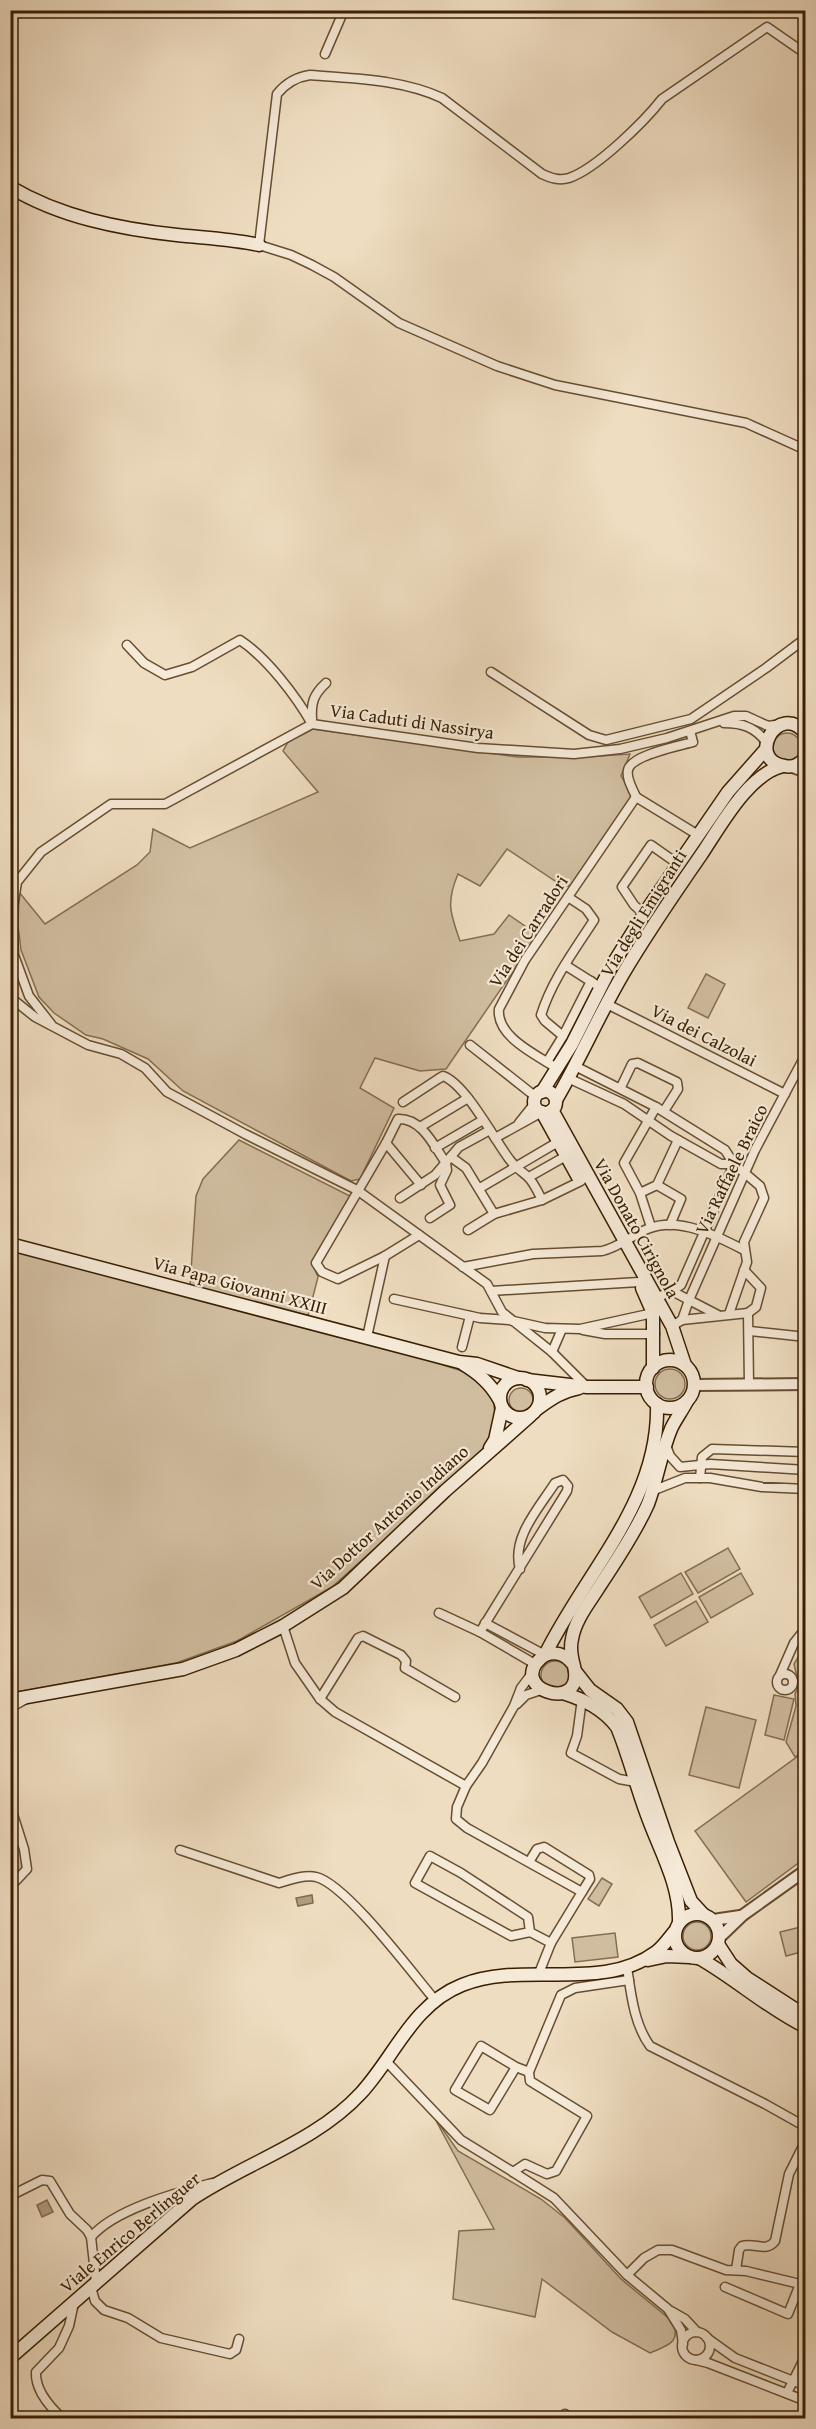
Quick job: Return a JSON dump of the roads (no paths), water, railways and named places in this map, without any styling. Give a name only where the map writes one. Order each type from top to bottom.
[{"type":"main road","points":[[10,187],[54,209],[99,222],[146,232],[258,245]]},
{"type":"main road","points":[[795,723],[806,734]]},
{"type":"main road","name":"Via degli Emigranti","points":[[544,1102],[596,984],[611,967],[644,914],[728,792],[766,745],[773,729],[795,723]]},
{"type":"main road","points":[[766,745],[772,760],[786,766]]},
{"type":"main road","name":"Via degli Emigranti","points":[[544,1102],[568,1078],[607,1004],[656,921],[743,795],[771,769],[796,765],[806,757]]},
{"type":"main road","name":"Via Donato Cirignola","points":[[544,1102],[558,1142],[581,1181],[656,1298],[677,1323],[684,1365]]},
{"type":"main road","name":"Via Donato Cirignola","points":[[544,1102],[620,1244],[653,1313],[654,1368]]},
{"type":"main road","name":"Via Papa Giovanni XXIII","points":[[10,1244],[459,1362],[477,1364],[523,1379],[586,1387],[647,1388]]},
{"type":"main road","points":[[563,1693],[573,1684],[572,1640],[581,1615],[642,1514],[652,1491],[671,1430],[687,1401],[694,1385],[693,1377],[684,1365],[672,1360],[659,1363],[649,1373],[647,1388],[652,1400],[657,1404],[673,1408],[687,1401]]},
{"type":"main road","name":"Via Papa Giovanni XXIII","points":[[459,1362],[478,1373],[492,1387],[501,1404]]},
{"type":"main road","points":[[523,1379],[536,1387],[539,1393],[539,1405],[533,1413],[524,1418],[511,1417],[501,1404],[500,1393],[507,1383],[523,1379]]},
{"type":"main road","name":"Via Papa Giovanni XXIII","points":[[533,1413],[552,1397],[567,1390],[586,1387]]},
{"type":"main road","name":"Via Dottor Antonio Indiano","points":[[486,1454],[495,1440],[501,1404]]},
{"type":"main road","points":[[657,1404],[658,1426],[650,1461],[632,1510],[545,1655],[534,1668],[534,1679],[542,1690],[552,1695],[563,1693],[582,1699],[609,1717],[617,1727],[680,1905],[676,1944],[684,1954],[728,1975],[765,2004],[806,2026]]},
{"type":"main road","name":"Via Dottor Antonio Indiano","points":[[10,1700],[183,1669],[236,1650],[284,1626],[343,1588],[533,1413]]},
{"type":"main road","points":[[545,1655],[558,1653],[569,1659],[590,1690],[616,1709],[627,1722],[691,1901],[719,1931],[718,1941],[710,1954],[694,1958],[668,1956],[644,1960]]},
{"type":"main road","points":[[644,1960],[659,1950],[677,1926],[690,1914],[708,1917]]},
{"type":"main road","points":[[718,1941],[731,1964],[747,1978],[806,2016]]},
{"type":"main road","name":"Viale Enrico Berlinguer","points":[[10,2358],[192,2199],[218,2181],[327,2122],[346,2108],[363,2091],[386,2061],[407,2028],[435,2000],[460,1986],[496,1976],[603,1972],[628,1974],[644,1960]]},
{"type":"street","points":[[325,54],[344,10]]},
{"type":"street","points":[[806,54],[767,27],[662,99],[653,111],[603,156],[577,174],[559,179],[542,174],[442,98],[433,94],[399,83],[310,75],[299,77],[283,86],[277,94],[258,245],[291,255],[312,265],[334,277],[399,322],[497,366],[555,385],[746,423],[806,450]]},
{"type":"street","points":[[491,672],[589,735],[606,740],[692,719],[806,638]]},
{"type":"street","points":[[127,645],[144,663],[165,675],[192,667],[240,640],[256,650],[312,724]]},
{"type":"street","points":[[312,724],[311,703],[316,692],[326,683]]},
{"type":"street","name":"Via Caduti di Nassirya","points":[[51,1024],[29,996],[14,967],[12,915],[17,882],[41,852],[111,804],[165,804],[312,724],[478,748],[574,754],[620,749],[690,731],[734,716],[746,716],[768,726],[795,723]]},
{"type":"street","name":"Via Caduti di Nassirya","points":[[714,724],[740,723],[759,733],[766,745]]},
{"type":"street","points":[[690,731],[693,742],[646,756],[631,763],[628,770],[629,782],[636,797],[698,835]]},
{"type":"street","points":[[786,766],[806,772]]},
{"type":"street","name":"Via dei Carradori","points":[[558,1069],[513,1039],[501,1026],[498,1018],[499,1009],[525,960],[636,797]]},
{"type":"street","name":"Via degli Emigranti","points":[[644,914],[622,887],[651,845],[678,864]]},
{"type":"street","points":[[562,1036],[541,1015],[554,983],[594,920],[586,909],[568,897]]},
{"type":"street","points":[[547,1062],[596,984],[565,964]]},
{"type":"street","points":[[20,1005],[29,996]]},
{"type":"street","points":[[10,997],[35,1017],[88,1046],[121,1054],[145,1068],[167,1092],[244,1134],[357,1190],[487,1284],[502,1312],[552,1352],[586,1387]]},
{"type":"street","name":"Via dei Calzolai","points":[[607,1004],[785,1094]]},
{"type":"street","points":[[399,1198],[421,1185],[459,1147],[530,1121],[544,1102],[470,1045]]},
{"type":"street","name":"Via Raffaele Braico","points":[[677,1323],[746,1172],[806,1054]]},
{"type":"street","points":[[621,1087],[632,1064],[638,1063],[677,1082],[678,1089],[648,1121],[624,1163],[640,1193],[651,1227]]},
{"type":"street","points":[[574,1066],[621,1087],[725,1150],[734,1164],[760,1186],[764,1198],[744,1242],[747,1262],[729,1314]]},
{"type":"street","points":[[403,1101],[443,1077],[448,1078],[468,1098],[515,1167],[529,1177],[542,1200]]},
{"type":"street","points":[[568,1078],[624,1104],[678,1140],[721,1164],[734,1164]]},
{"type":"street","points":[[420,1127],[468,1098]]},
{"type":"street","points":[[419,1235],[385,1256],[338,1279],[322,1272],[316,1263],[398,1119],[406,1119],[420,1127],[435,1148],[448,1160],[466,1168],[494,1214]]},
{"type":"street","points":[[435,1148],[483,1120]]},
{"type":"street","points":[[640,1193],[657,1185],[678,1140]]},
{"type":"street","points":[[480,1188],[558,1142]]},
{"type":"street","points":[[386,1143],[421,1185]]},
{"type":"street","points":[[529,1177],[566,1156]]},
{"type":"street","points":[[430,1218],[450,1205],[440,1185],[447,1170],[448,1160]]},
{"type":"street","name":"Via Raffaele Braico","points":[[672,1291],[681,1285],[734,1164]]},
{"type":"street","points":[[468,1230],[494,1214],[542,1200],[581,1181]]},
{"type":"street","points":[[657,1185],[681,1199],[670,1225]]},
{"type":"street","points":[[463,1267],[508,1257],[603,1251],[651,1227],[670,1225],[682,1225],[744,1250]]},
{"type":"street","points":[[367,1337],[385,1256]]},
{"type":"street","points":[[677,1323],[718,1315],[748,1313],[756,1307],[761,1288],[744,1270]]},
{"type":"street","points":[[491,1291],[639,1282]]},
{"type":"street","points":[[656,1298],[672,1291],[718,1315]]},
{"type":"street","points":[[394,1299],[470,1316],[513,1321],[545,1328],[580,1329],[605,1334],[655,1334]]},
{"type":"street","points":[[580,1329],[653,1313]]},
{"type":"street","points":[[748,1313],[749,1385]]},
{"type":"street","points":[[462,1347],[470,1316]]},
{"type":"street","points":[[552,1352],[562,1329]]},
{"type":"street","points":[[750,1331],[806,1337]]},
{"type":"street","points":[[694,1385],[806,1384]]},
{"type":"street","points":[[666,1445],[670,1456],[680,1467],[702,1465],[806,1470]]},
{"type":"street","points":[[700,1478],[702,1457],[712,1449],[806,1452]]},
{"type":"street","points":[[652,1491],[685,1478],[762,1487],[806,1489]]},
{"type":"street","points":[[480,1632],[520,1569],[567,1491],[568,1486],[563,1480],[555,1483],[520,1540],[517,1557],[520,1569]]},
{"type":"street","points":[[439,1613],[480,1632],[534,1668],[521,1688],[514,1706],[482,1763],[466,1786],[457,1807],[456,1819],[467,1828],[582,1892]]},
{"type":"street","points":[[485,1623],[545,1655]]},
{"type":"street","points":[[284,1626],[295,1663],[320,1699],[335,1712],[466,1786]]},
{"type":"street","points":[[780,1675],[794,1642],[806,1628]]},
{"type":"street","points":[[320,1699],[358,1638],[363,1636],[401,1656],[406,1661],[405,1668],[455,1697]]},
{"type":"street","points":[[514,1706],[526,1695],[542,1690]]},
{"type":"street","points":[[10,1708],[22,1703],[28,1697]]},
{"type":"street","points":[[582,1699],[577,1736],[571,1753],[619,1779],[636,1782]]},
{"type":"street","points":[[10,1805],[24,1849],[27,1869],[10,1887]]},
{"type":"street","points":[[529,1862],[537,1849],[544,1848],[589,1875],[591,1879],[551,1943],[539,1973]]},
{"type":"street","points":[[180,1850],[279,1883],[292,1879],[315,1877],[331,1885],[356,1906],[435,2000]]},
{"type":"street","points":[[530,1932],[528,1917],[461,1873],[430,1856],[415,1883],[511,1935],[530,1932],[551,1943]]},
{"type":"street","points":[[718,1941],[743,1915],[806,1870]]},
{"type":"street","points":[[708,1917],[743,1915]]},
{"type":"street","points":[[513,2172],[525,2164],[547,2174],[556,2171],[587,2116],[530,2081],[529,2072],[561,1995],[575,1988],[628,1974],[641,2033],[650,2046],[806,2127]]},
{"type":"street","points":[[516,2067],[490,2110],[454,2090],[481,2046],[529,2072]]},
{"type":"street","points":[[386,2061],[461,2140],[554,2199],[627,2275],[668,2309],[685,2319],[697,2332],[735,2358],[806,2386]]},
{"type":"street","points":[[736,2270],[739,2250],[742,2246],[748,2244],[766,2248],[771,2247],[775,2241],[789,2174],[802,2159],[806,2140]]},
{"type":"street","points":[[10,2196],[42,2180],[50,2181],[70,2214],[91,2237],[94,2285],[99,2306],[128,2318],[161,2338],[230,2354],[236,2350],[239,2339]]},
{"type":"street","points":[[91,2237],[108,2223],[140,2207],[218,2181]]},
{"type":"street","points":[[806,2241],[806,2251]]},
{"type":"street","points":[[627,2275],[644,2258],[658,2250],[672,2250],[726,2270],[736,2270],[803,2285],[788,2314],[725,2287]]},
{"type":"street","points":[[62,2418],[41,2390],[36,2379],[36,2372],[59,2348],[69,2326],[74,2302]]},
{"type":"street","points":[[668,2309],[681,2330],[685,2355],[806,2401]]},
{"type":"street","points":[[683,2344],[689,2334],[697,2332]]},
{"type":"street","points":[[696,2360],[704,2358],[710,2350],[707,2338]]},
{"type":"street","points":[[787,2393],[806,2355]]}]
